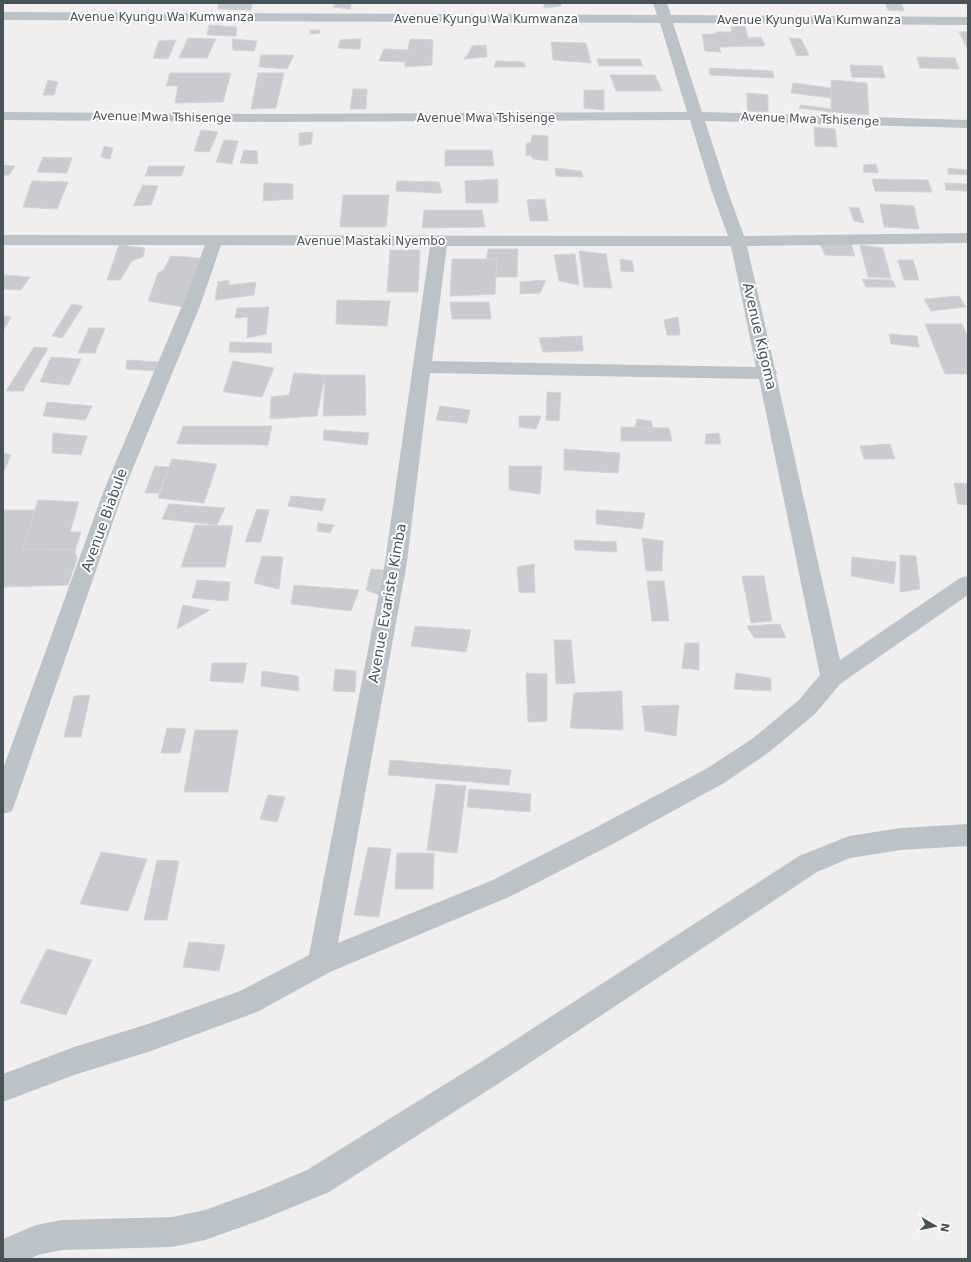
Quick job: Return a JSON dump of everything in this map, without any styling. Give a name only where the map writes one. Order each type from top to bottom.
[{"type":"street","name":"Avenue Kyungu Wa Kumwanza","points":[[3,16],[663,11],[968,21]]},
{"type":"street","name":"Avenue Kigoma","points":[[663,11],[720,192],[738,241],[768,373],[832,677]]},
{"type":"street","name":"Avenue Mwa Tshisenge","points":[[3,116],[272,118],[697,116],[968,124]]},
{"type":"street","name":"Avenue Mastaki Nyembo","points":[[3,240],[738,241],[968,238]]},
{"type":"street","name":"Avenue Biabule","points":[[3,804],[114,490],[191,306],[215,240]]},
{"type":"street","name":"Avenue Evariste Kimba","points":[[320,963],[396,562],[439,241]]},
{"type":"street","points":[[422,367],[768,373]]},
{"type":"street","points":[[3,1088],[74,1061],[151,1037],[247,1002],[320,963],[502,888],[715,776],[760,746],[801,712],[832,677],[968,584]]},
{"type":"street","points":[[3,1255],[36,1240],[62,1235],[172,1232],[205,1226],[261,1205],[318,1181],[494,1070],[808,864],[849,847],[901,839],[968,835]]},
{"type":"building","points":[[219,3],[252,3],[251,10],[218,9]]},
{"type":"building","points":[[335,3],[351,3],[350,9],[333,7]]},
{"type":"building","points":[[544,3],[561,3],[561,6],[544,8]]},
{"type":"building","points":[[885,3],[901,3],[904,11],[888,10]]},
{"type":"building","points":[[209,25],[237,27],[236,36],[207,35]]},
{"type":"building","points":[[745,26],[748,38],[761,37],[765,46],[719,47],[721,52],[705,51],[702,34],[732,32],[731,27]]},
{"type":"building","points":[[310,30],[320,30],[320,33],[310,34]]},
{"type":"building","points":[[959,32],[968,32],[968,50]]},
{"type":"building","points":[[188,38],[216,39],[207,58],[179,58]]},
{"type":"building","points":[[789,38],[801,39],[809,55],[797,56]]},
{"type":"building","points":[[232,39],[257,41],[254,51],[233,50]]},
{"type":"building","points":[[361,39],[360,49],[338,48],[340,40]]},
{"type":"building","points":[[410,39],[433,40],[432,65],[405,67],[405,62],[379,61],[384,49],[408,50]]},
{"type":"building","points":[[176,40],[168,59],[153,58],[159,41]]},
{"type":"building","points":[[551,42],[586,43],[591,63],[553,60]]},
{"type":"building","points":[[486,45],[487,57],[464,59],[472,46]]},
{"type":"building","points":[[261,55],[294,55],[287,69],[259,67]]},
{"type":"building","points":[[917,57],[955,58],[959,69],[920,68]]},
{"type":"building","points":[[597,59],[640,59],[643,66],[599,66]]},
{"type":"building","points":[[496,61],[524,62],[525,67],[494,67]]},
{"type":"building","points":[[850,65],[882,66],[885,78],[852,77]]},
{"type":"building","points":[[709,68],[773,71],[774,78],[710,75]]},
{"type":"building","points":[[170,73],[231,73],[223,102],[175,103],[178,86],[166,86]]},
{"type":"building","points":[[258,73],[284,73],[276,108],[251,109]]},
{"type":"building","points":[[610,75],[655,75],[662,91],[616,91]]},
{"type":"building","points":[[48,80],[58,82],[54,95],[43,95]]},
{"type":"building","points":[[831,80],[867,83],[869,115],[831,112]]},
{"type":"building","points":[[793,83],[831,88],[831,98],[791,93]]},
{"type":"building","points":[[353,89],[367,89],[366,109],[350,109]]},
{"type":"building","points":[[584,90],[604,90],[604,110],[584,108]]},
{"type":"building","points":[[747,93],[768,95],[768,112],[747,111]]},
{"type":"building","points":[[801,105],[831,109],[831,112],[799,108]]},
{"type":"building","points":[[814,127],[835,129],[837,147],[815,146]]},
{"type":"building","points":[[201,130],[218,132],[209,152],[194,151]]},
{"type":"building","points":[[313,132],[311,144],[299,146],[299,133]]},
{"type":"building","points":[[532,135],[548,136],[548,161],[533,159],[531,155],[526,156],[526,144],[531,142]]},
{"type":"building","points":[[224,140],[238,141],[232,164],[216,162]]},
{"type":"building","points":[[104,146],[113,148],[110,159],[101,157]]},
{"type":"building","points":[[244,150],[257,151],[258,164],[240,163]]},
{"type":"building","points":[[445,150],[492,150],[494,166],[445,166]]},
{"type":"building","points":[[43,157],[72,158],[67,173],[37,172]]},
{"type":"building","points":[[876,164],[878,173],[863,172],[864,165]]},
{"type":"building","points":[[3,165],[15,166],[9,175],[3,175]]},
{"type":"building","points":[[149,166],[185,166],[181,176],[145,176]]},
{"type":"building","points":[[555,168],[581,171],[583,177],[556,176]]},
{"type":"building","points":[[948,168],[968,170],[968,175],[948,174]]},
{"type":"building","points":[[498,179],[498,203],[466,203],[465,181]]},
{"type":"building","points":[[872,179],[928,180],[932,192],[875,191]]},
{"type":"building","points":[[32,181],[68,182],[57,209],[23,207]]},
{"type":"building","points":[[397,181],[439,182],[442,193],[396,191]]},
{"type":"building","points":[[264,183],[293,184],[293,199],[263,201]]},
{"type":"building","points":[[945,183],[968,184],[968,191],[946,190]]},
{"type":"building","points":[[143,185],[158,186],[151,205],[133,206]]},
{"type":"building","points":[[343,195],[389,195],[386,227],[340,227]]},
{"type":"building","points":[[545,199],[548,221],[530,221],[527,200]]},
{"type":"building","points":[[880,204],[914,206],[919,229],[884,227]]},
{"type":"building","points":[[849,207],[859,208],[864,223],[854,221]]},
{"type":"building","points":[[424,210],[482,210],[485,227],[422,228]]},
{"type":"building","points":[[851,243],[855,256],[825,255],[820,244]]},
{"type":"building","points":[[119,245],[145,248],[143,257],[132,261],[120,280],[107,280]]},
{"type":"building","points":[[860,245],[883,248],[891,278],[868,277]]},
{"type":"building","points":[[488,249],[518,249],[517,277],[496,277],[486,259]]},
{"type":"building","points":[[390,250],[420,250],[418,292],[387,292]]},
{"type":"building","points":[[579,251],[606,254],[612,288],[584,287]]},
{"type":"building","points":[[575,254],[579,285],[559,281],[554,255]]},
{"type":"building","points":[[171,256],[200,258],[182,307],[148,301],[158,273],[164,269]]},
{"type":"building","points":[[452,259],[497,259],[495,294],[450,296]]},
{"type":"building","points":[[620,259],[632,261],[634,272],[621,271]]},
{"type":"building","points":[[898,260],[913,260],[919,280],[904,280]]},
{"type":"building","points":[[3,275],[30,277],[21,290],[3,289]]},
{"type":"building","points":[[862,279],[892,280],[896,287],[866,287]]},
{"type":"building","points":[[229,280],[229,285],[256,282],[254,295],[215,300],[218,282]]},
{"type":"building","points":[[546,280],[540,293],[520,294],[520,282]]},
{"type":"building","points":[[959,296],[966,307],[931,311],[924,299]]},
{"type":"building","points":[[337,300],[390,301],[387,326],[336,324]]},
{"type":"building","points":[[450,302],[489,302],[491,319],[452,319]]},
{"type":"building","points":[[72,304],[83,306],[62,338],[52,336]]},
{"type":"building","points":[[269,307],[266,334],[247,338],[248,317],[235,318],[237,308]]},
{"type":"building","points":[[3,316],[11,317],[3,331]]},
{"type":"building","points":[[678,317],[680,335],[667,335],[664,320]]},
{"type":"building","points":[[925,324],[962,324],[968,338],[968,374],[945,374]]},
{"type":"building","points":[[89,328],[105,328],[95,353],[78,353]]},
{"type":"building","points":[[889,334],[917,336],[919,347],[891,344]]},
{"type":"building","points":[[582,336],[583,351],[543,352],[539,338]]},
{"type":"building","points":[[230,342],[272,343],[271,353],[229,352]]},
{"type":"building","points":[[34,347],[48,348],[23,391],[6,391]]},
{"type":"building","points":[[51,357],[81,359],[69,385],[40,382]]},
{"type":"building","points":[[127,360],[158,362],[156,371],[126,369]]},
{"type":"building","points":[[233,361],[274,368],[262,397],[223,392]]},
{"type":"building","points":[[294,373],[325,375],[317,416],[270,419],[271,397],[289,395]]},
{"type":"building","points":[[325,375],[365,375],[366,415],[323,416]]},
{"type":"building","points":[[547,392],[561,393],[559,421],[546,420]]},
{"type":"building","points":[[47,402],[92,406],[85,420],[43,416]]},
{"type":"building","points":[[440,406],[470,410],[467,423],[436,420]]},
{"type":"building","points":[[519,416],[541,416],[536,429],[519,427]]},
{"type":"building","points":[[637,419],[651,421],[653,428],[635,428]]},
{"type":"building","points":[[183,426],[272,426],[268,445],[177,444]]},
{"type":"building","points":[[621,427],[669,428],[672,441],[621,441]]},
{"type":"building","points":[[324,430],[369,433],[367,445],[323,440]]},
{"type":"building","points":[[53,433],[87,436],[81,455],[52,453]]},
{"type":"building","points":[[719,433],[721,444],[705,444],[706,434]]},
{"type":"building","points":[[890,444],[895,459],[864,459],[860,446]]},
{"type":"building","points":[[564,449],[620,453],[618,473],[564,470]]},
{"type":"building","points":[[3,453],[11,455],[3,473]]},
{"type":"building","points":[[172,459],[217,464],[204,503],[158,498]]},
{"type":"building","points":[[155,466],[169,467],[159,493],[145,493]]},
{"type":"building","points":[[509,466],[542,466],[540,494],[509,490]]},
{"type":"building","points":[[954,483],[968,484],[968,505],[958,504]]},
{"type":"building","points":[[291,496],[326,499],[322,511],[288,506]]},
{"type":"building","points":[[38,500],[79,502],[70,532],[81,532],[75,550],[60,554],[23,549]]},
{"type":"building","points":[[169,504],[225,508],[217,525],[162,519]]},
{"type":"building","points":[[257,509],[269,510],[261,542],[245,542]]},
{"type":"building","points":[[3,510],[35,510],[23,549],[75,550],[77,559],[68,585],[3,587]]},
{"type":"building","points":[[596,510],[645,513],[642,529],[596,524]]},
{"type":"building","points":[[318,523],[334,525],[330,533],[317,531]]},
{"type":"building","points":[[195,525],[233,526],[225,567],[181,567]]},
{"type":"building","points":[[642,538],[663,541],[662,571],[646,571]]},
{"type":"building","points":[[574,540],[616,542],[617,552],[575,550]]},
{"type":"building","points":[[900,555],[916,556],[920,589],[900,592]]},
{"type":"building","points":[[262,556],[283,557],[279,589],[254,583]]},
{"type":"building","points":[[852,557],[896,562],[894,584],[851,576]]},
{"type":"building","points":[[534,564],[535,593],[519,592],[517,567]]},
{"type":"building","points":[[371,569],[383,570],[379,595],[366,590]]},
{"type":"building","points":[[742,576],[764,576],[772,621],[751,623]]},
{"type":"building","points":[[197,580],[230,582],[228,601],[192,598]]},
{"type":"building","points":[[647,581],[664,581],[669,621],[652,621]]},
{"type":"building","points":[[294,585],[359,590],[351,611],[291,604]]},
{"type":"building","points":[[183,605],[210,610],[177,629]]},
{"type":"building","points":[[780,624],[786,638],[754,638],[747,626]]},
{"type":"building","points":[[415,626],[471,630],[466,652],[411,646]]},
{"type":"building","points":[[554,640],[571,640],[575,683],[556,684]]},
{"type":"building","points":[[685,643],[699,643],[699,670],[682,668]]},
{"type":"building","points":[[212,663],[247,663],[243,683],[210,681]]},
{"type":"building","points":[[335,669],[356,671],[355,692],[333,691]]},
{"type":"building","points":[[262,671],[298,676],[299,691],[261,686]]},
{"type":"building","points":[[526,673],[547,674],[547,721],[528,722]]},
{"type":"building","points":[[736,673],[771,678],[771,691],[734,689]]},
{"type":"building","points":[[622,691],[623,730],[570,728],[574,693]]},
{"type":"building","points":[[90,695],[81,737],[64,737],[74,696]]},
{"type":"building","points":[[679,705],[676,736],[645,731],[642,706]]},
{"type":"building","points":[[167,728],[186,729],[180,753],[161,753]]},
{"type":"building","points":[[195,730],[238,730],[228,792],[184,792]]},
{"type":"building","points":[[390,760],[511,770],[509,785],[388,775]]},
{"type":"building","points":[[436,784],[466,786],[457,853],[427,850]]},
{"type":"building","points":[[469,789],[531,794],[530,812],[467,807]]},
{"type":"building","points":[[268,795],[285,797],[277,822],[260,819]]},
{"type":"building","points":[[368,847],[391,849],[379,917],[354,915]]},
{"type":"building","points":[[101,852],[147,859],[128,911],[80,904]]},
{"type":"building","points":[[397,853],[434,853],[433,889],[395,889]]},
{"type":"building","points":[[157,860],[179,861],[167,920],[144,920]]},
{"type":"building","points":[[189,942],[225,945],[219,971],[183,967]]},
{"type":"building","points":[[47,949],[92,960],[66,1015],[20,1003]]}]
